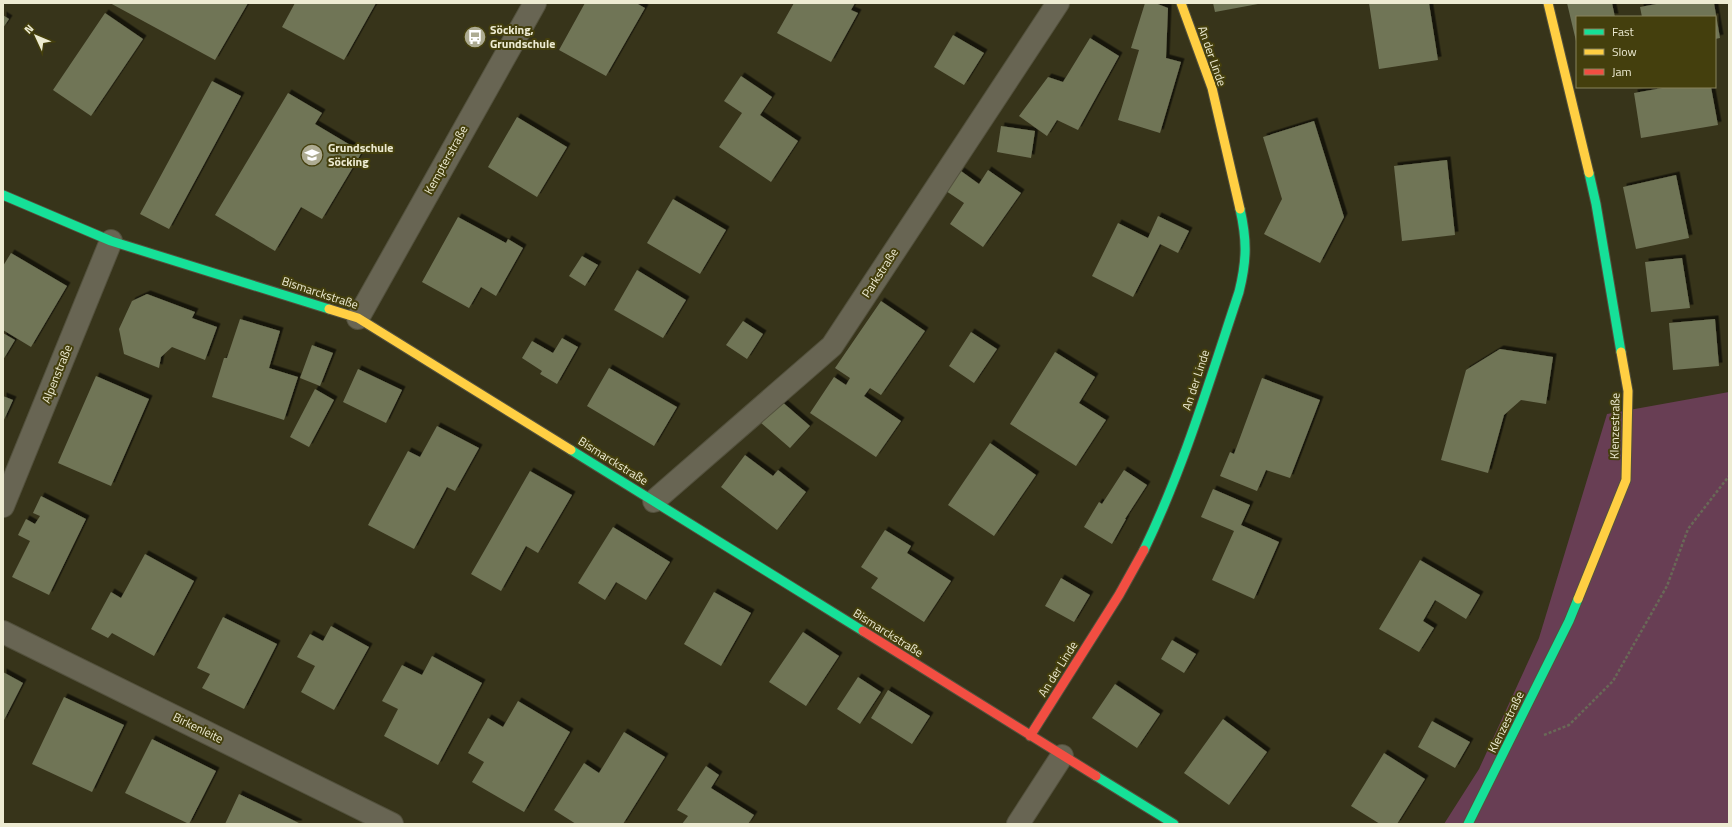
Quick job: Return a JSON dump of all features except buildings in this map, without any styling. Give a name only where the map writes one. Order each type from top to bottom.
[{"type":"street","name":"Kempterstraße","points":[[358,318],[535,3]]},
{"type":"street","name":"Parkstraße","points":[[654,501],[832,346],[1058,3]]},
{"type":"street","name":"An der Linde","points":[[1030,736],[1120,595],[1143,553],[1162,513],[1184,456],[1239,292],[1245,269],[1246,246],[1242,219],[1212,88],[1181,3]]},
{"type":"street","name":"Klenzestraße","points":[[1468,824],[1569,620],[1626,480],[1628,391],[1596,204],[1548,3]]},
{"type":"street","name":"Bismarckstraße","points":[[3,195],[111,241],[358,318],[1062,756],[1174,824]]},
{"type":"street","name":"Alpenstraße","points":[[3,506],[111,241]]},
{"type":"street","name":"Birkenleite","points":[[3,632],[392,824]]},
{"type":"street","points":[[1018,824],[1062,756]]},
{"type":"path","points":[[1540,737],[1569,725],[1613,681],[1667,586],[1688,529],[1729,476]]},
{"type":"shaded area","points":[[1729,392],[1729,824],[1444,824],[1479,769],[1539,638],[1607,414]]},
{"type":"traffic: fast","points":[[1589,173],[1596,204],[1621,352]]},
{"type":"traffic: fast","points":[[3,195],[111,241],[329,309]]},
{"type":"traffic: fast","points":[[1144,550],[1172,487],[1184,455],[1239,292],[1245,260],[1245,240],[1240,209]]},
{"type":"traffic: fast","points":[[571,450],[863,631]]},
{"type":"traffic: fast","points":[[1468,824],[1569,621],[1578,599]]},
{"type":"traffic: fast","points":[[1096,776],[1174,824]]},
{"type":"traffic: slow","points":[[1181,3],[1212,88],[1240,209]]},
{"type":"traffic: slow","points":[[1548,3],[1589,173]]},
{"type":"traffic: slow","points":[[329,309],[358,318],[571,450]]},
{"type":"traffic: slow","points":[[1578,599],[1626,480],[1628,391],[1621,352]]},
{"type":"traffic: jam","points":[[1030,736],[1119,595],[1144,550]]},
{"type":"traffic: jam","points":[[863,631],[1096,776]]},
{"type":"place","name":"Söcking, Grundschule","points":[[475,37]]},
{"type":"place","name":"Grundschule Söcking","points":[[312,155]]}]
